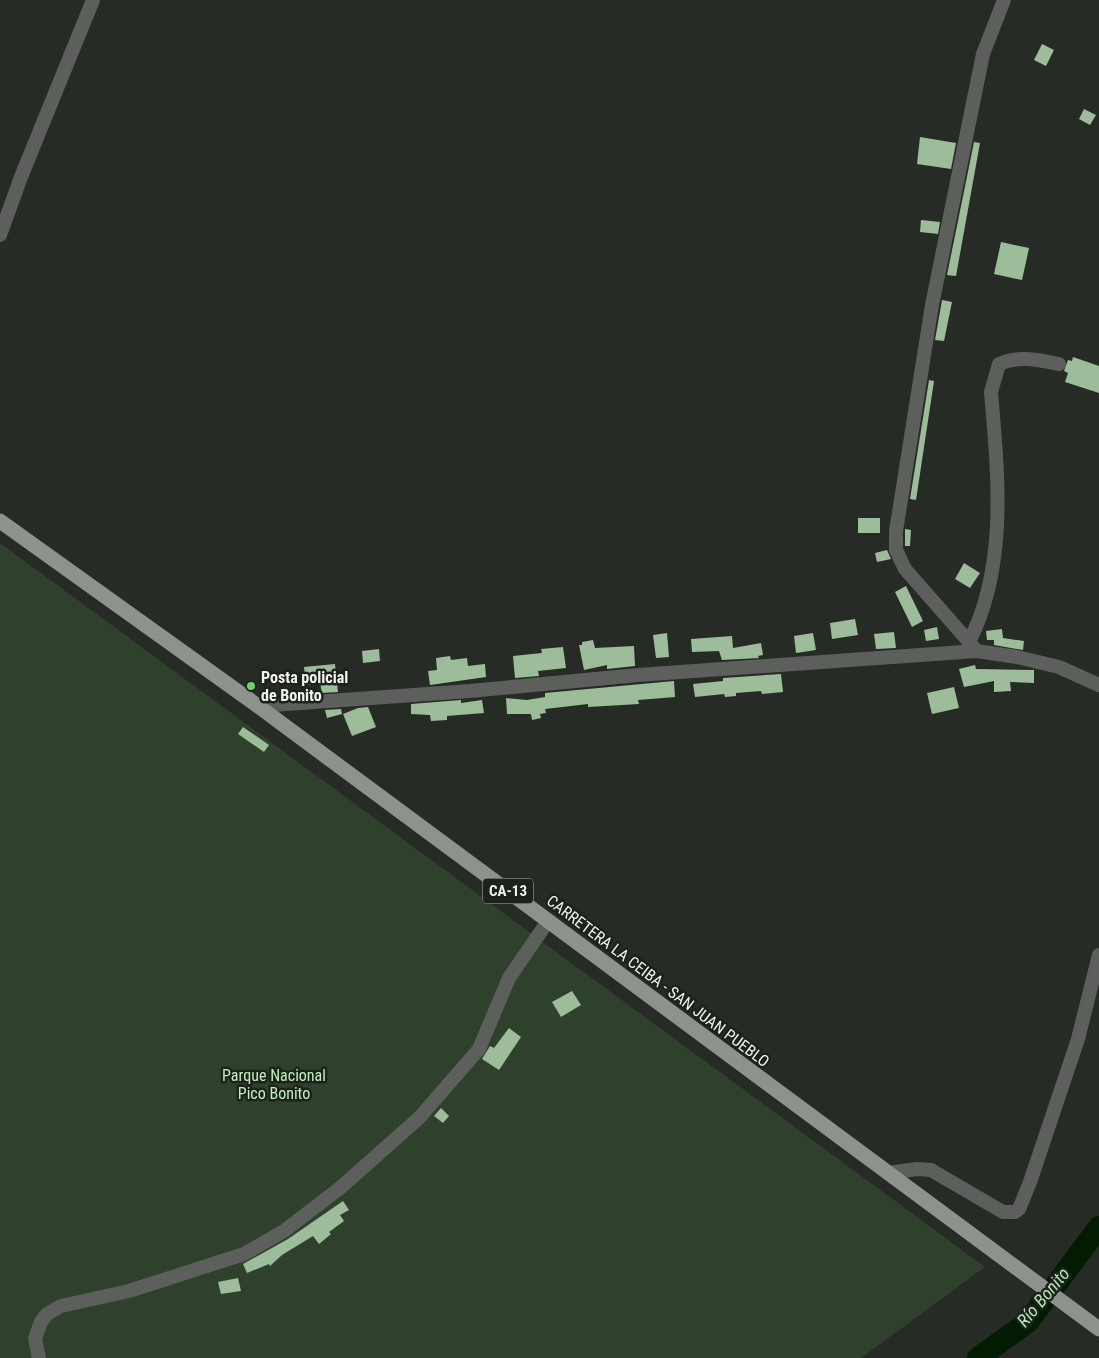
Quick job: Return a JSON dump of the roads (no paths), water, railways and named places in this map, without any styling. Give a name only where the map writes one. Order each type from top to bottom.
[{"type":"main road","name":"CARRETERA LA CEIBA - SAN JUAN PUEBLO","points":[[0,521],[258,706],[1099,1329]]},
{"type":"street","points":[[0,235],[21,177],[94,0]]},
{"type":"street","points":[[973,646],[905,569],[896,550],[896,531],[932,305],[979,73],[983,54],[1004,0]]},
{"type":"street","points":[[973,646],[981,618],[996,545],[998,517],[991,392],[994,378],[999,364],[1008,360],[1023,358],[1059,364]]},
{"type":"street","points":[[258,706],[470,691],[973,646],[1059,667],[1099,685]]},
{"type":"street","points":[[39,1358],[35,1338],[41,1322],[47,1314],[61,1306],[137,1289],[244,1254],[284,1231],[340,1188],[419,1118],[479,1049],[509,978],[548,921]]},
{"type":"street","points":[[888,1173],[917,1169],[931,1170],[1003,1212],[1014,1212],[1019,1209],[1030,1182],[1078,1039],[1099,955]]},
{"type":"waterway","name":"Río Bonito","points":[[978,1358],[1028,1322],[1099,1227]]},
{"type":"place","name":"Posta policial de Bonito","points":[[251,686]]},
{"type":"park label","name":"Parque Nacional Pico Bonito","points":[[274,1084]]}]
